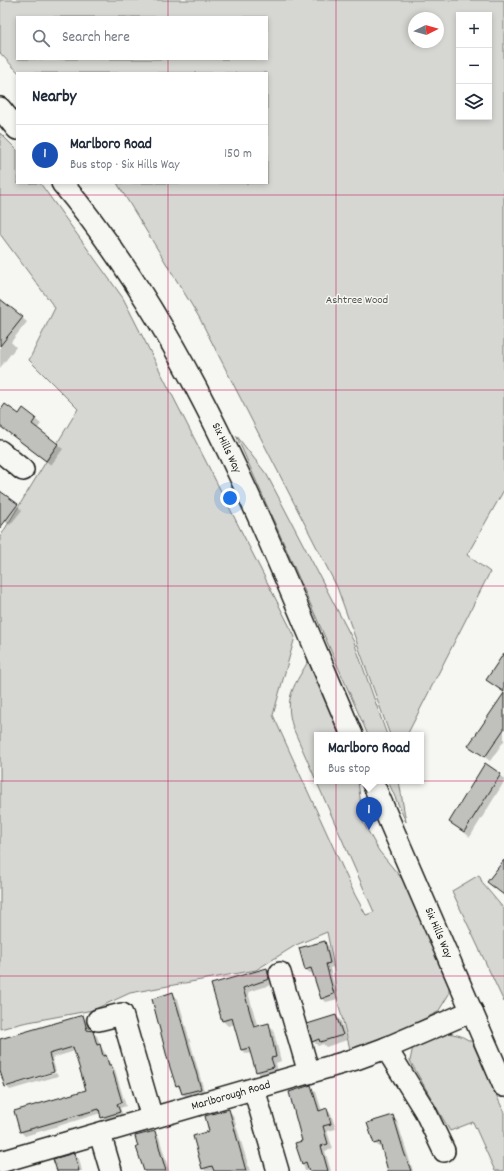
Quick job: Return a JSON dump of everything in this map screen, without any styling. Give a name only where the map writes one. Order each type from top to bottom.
[{"type":"street","points":[[0,108],[16,128]]},
{"type":"street","name":"Six Hills Way","points":[[63,184],[112,248],[140,290],[214,422],[260,521],[351,732]]},
{"type":"street","points":[[0,451],[23,470]]},
{"type":"street","name":"Six Hills Way","points":[[373,784],[504,1086]]},
{"type":"street","points":[[280,973],[309,1073]]},
{"type":"street","name":"Marlborough Road","points":[[0,1162],[309,1073],[386,1048],[472,1011]]},
{"type":"street","points":[[98,1020],[122,1014],[152,1118]]},
{"type":"street","points":[[386,1048],[426,1111],[444,1151]]},
{"type":"street","points":[[254,1089],[278,1171]]},
{"type":"street","points":[[100,1134],[111,1171]]},
{"type":"green space","name":"Ashtree Wood","points":[[0,0],[504,0],[504,490],[467,555],[490,572],[409,732],[389,732],[337,587],[199,317],[118,184],[268,184],[268,72],[18,72],[0,53]]},
{"type":"green space","points":[[0,133],[16,149],[16,184],[41,184],[123,298],[295,637],[273,715],[355,895],[366,915],[374,912],[318,784],[358,784],[363,822],[379,851],[406,884],[449,980],[449,994],[438,1012],[377,1042],[350,1049],[336,994],[333,962],[327,932],[296,945],[256,970],[130,993],[93,1010],[23,1023],[0,1029],[0,537],[78,409],[29,360],[55,308],[0,234]]},
{"type":"green space","points":[[236,435],[267,475],[354,642],[386,732],[367,732]]},
{"type":"green space","points":[[310,658],[341,732],[314,732],[314,776],[293,728],[289,707],[295,684]]},
{"type":"green space","points":[[389,784],[400,784],[406,822]]},
{"type":"green space","points":[[479,875],[483,884],[504,909],[504,1002],[452,891]]},
{"type":"green space","points":[[445,1032],[461,1036],[472,1042],[504,1112],[504,1171],[495,1171],[473,1122],[450,1131],[410,1061],[413,1046]]},
{"type":"building","points":[[0,299],[23,317],[0,346]]},
{"type":"building","points":[[5,404],[19,414],[23,408],[36,418],[32,424],[58,444],[46,461],[0,426],[0,411]]},
{"type":"building","points":[[0,491],[18,504],[0,528]]},
{"type":"building","points":[[504,653],[504,692],[486,680]]},
{"type":"building","points":[[504,693],[504,729],[485,757],[468,746]]},
{"type":"building","points":[[485,763],[501,774],[464,832],[449,822]]},
{"type":"building","points":[[504,860],[504,895],[487,882]]},
{"type":"building","points":[[325,941],[330,963],[326,964],[334,994],[321,999],[311,968],[305,970],[299,948]]},
{"type":"building","points":[[267,968],[269,979],[243,988],[254,1027],[269,1023],[276,1057],[271,1058],[274,1067],[256,1072],[249,1048],[241,1050],[232,1018],[222,1021],[211,984]]},
{"type":"building","points":[[173,992],[201,1089],[182,1094],[179,1085],[176,1086],[168,1061],[152,999]]},
{"type":"building","points":[[83,1015],[87,1030],[93,1031],[97,1045],[100,1044],[103,1056],[106,1055],[109,1065],[111,1065],[122,1102],[117,1104],[120,1112],[101,1118],[99,1109],[20,1132],[14,1111],[86,1090],[73,1047],[49,1054],[54,1072],[5,1087],[0,1071],[0,1039]]},
{"type":"building","points":[[336,1015],[343,1035],[320,1042],[319,1039],[312,1042],[307,1024]]},
{"type":"building","points":[[311,1085],[319,1111],[327,1108],[331,1124],[323,1126],[328,1144],[321,1146],[328,1171],[309,1171],[306,1162],[302,1164],[295,1143],[302,1141],[289,1092]]},
{"type":"building","points":[[229,1109],[246,1171],[214,1171],[212,1166],[202,1169],[193,1136],[209,1131],[205,1116]]},
{"type":"building","points":[[393,1115],[411,1171],[388,1171],[380,1142],[374,1144],[367,1123]]},
{"type":"building","points":[[155,1131],[166,1171],[144,1171],[136,1147],[138,1147],[135,1136]]},
{"type":"building","points":[[74,1153],[79,1171],[57,1171],[53,1159]]},
{"type":"place","name":"Marlboro Road","points":[[369,830]]}]
